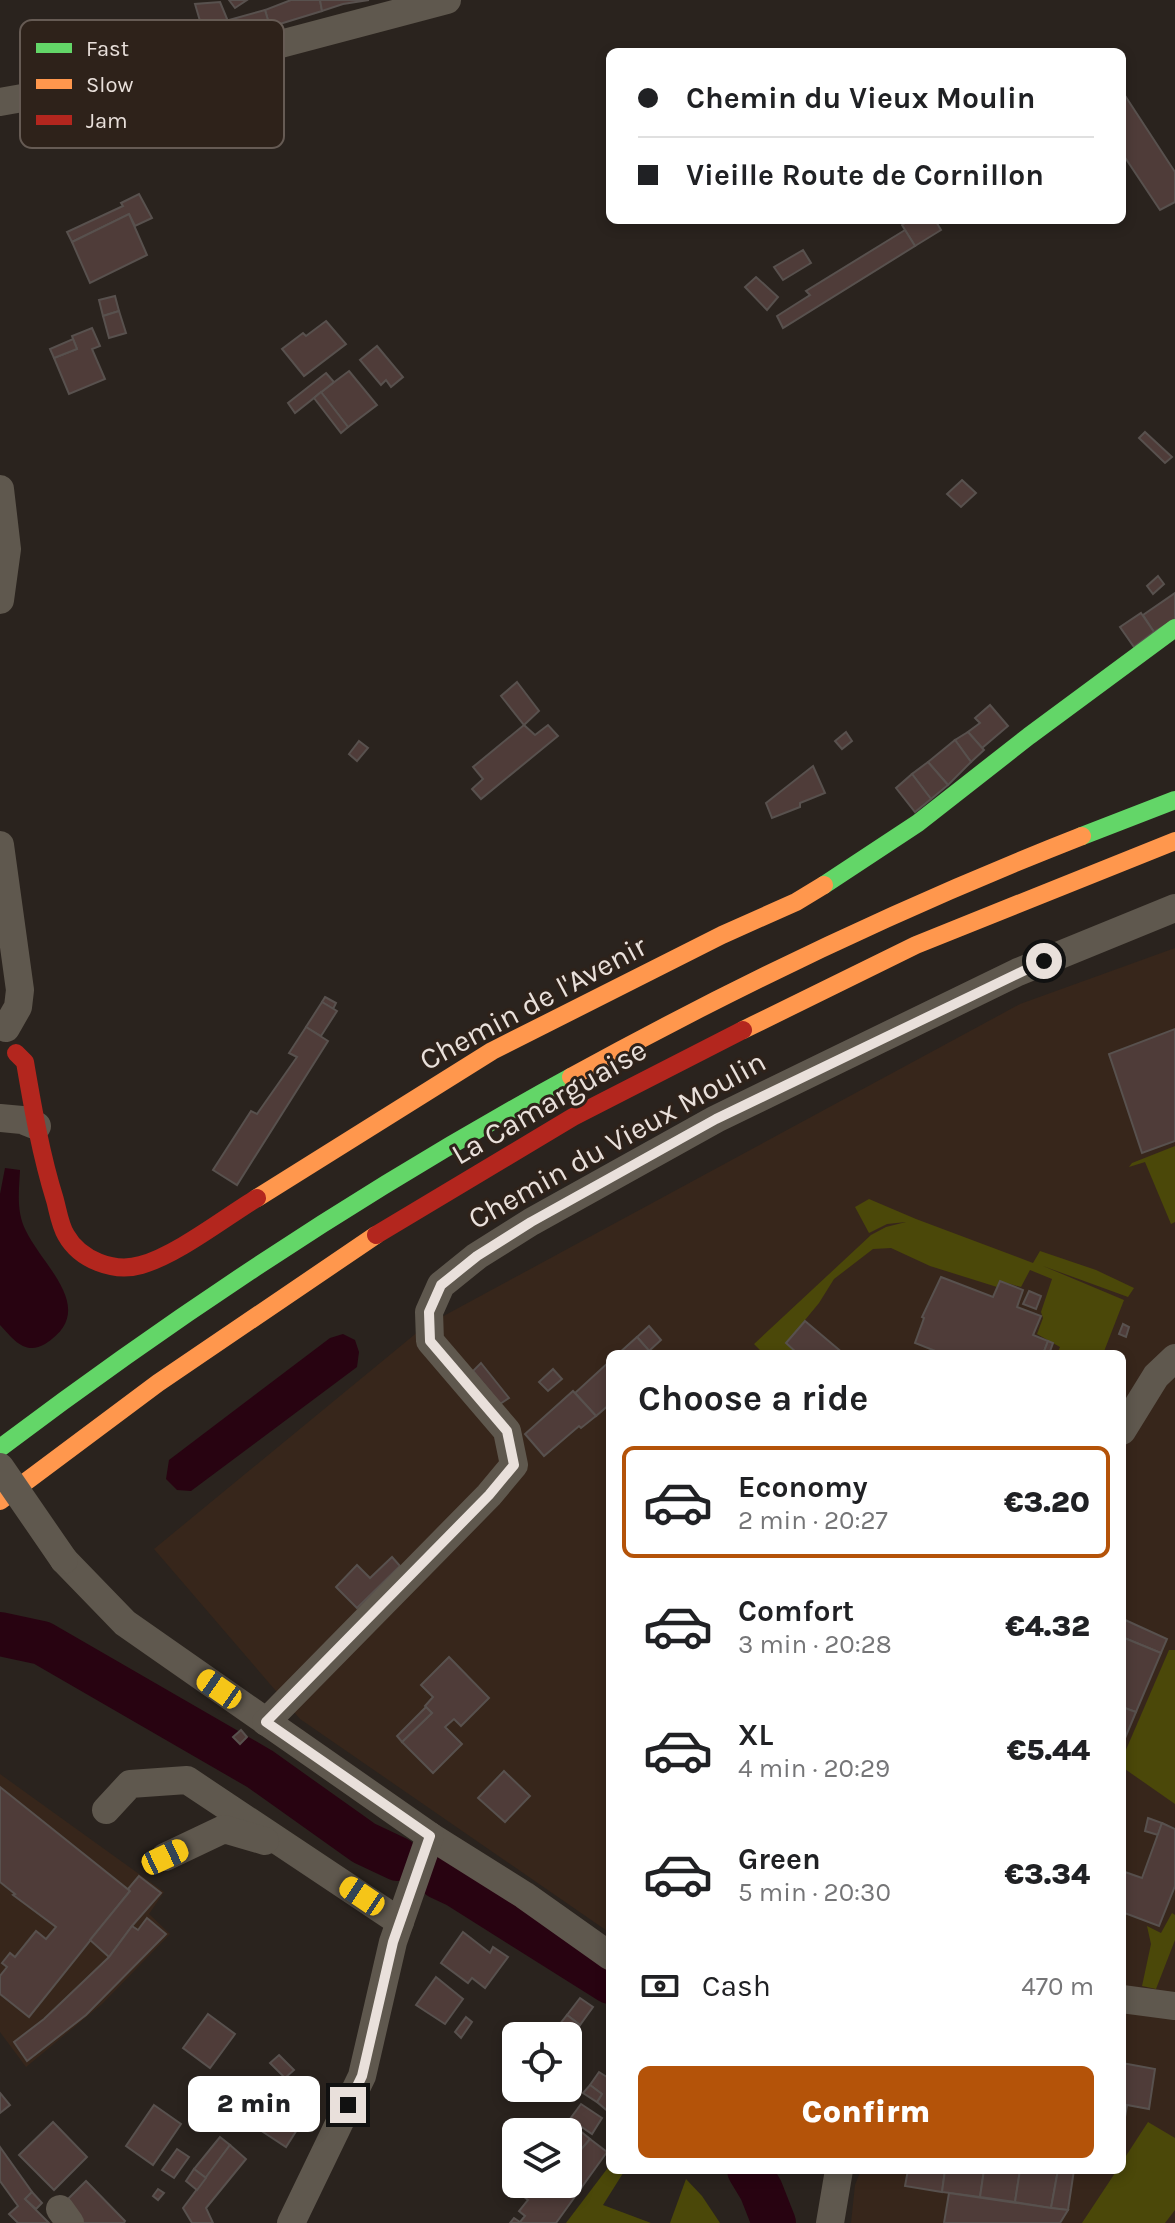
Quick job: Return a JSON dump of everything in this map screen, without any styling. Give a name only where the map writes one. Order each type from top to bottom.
[{"type":"main road","name":"Chemin de l'Avenir","points":[[6,1043],[25,1062],[41,1154],[65,1234],[76,1248],[93,1260],[111,1267],[139,1266],[167,1254],[492,1051],[722,935],[796,902],[847,871],[918,823],[1175,628]]},
{"type":"main road","name":"La Camarguaise","points":[[0,1448],[69,1394],[252,1267],[369,1192],[609,1055],[858,930],[1067,841],[1175,800]]},
{"type":"main road","name":"La Camarguaise","points":[[0,1501],[99,1424],[271,1304],[392,1225],[540,1137],[658,1071],[914,946],[1064,883],[1175,841]]},
{"type":"street","points":[[284,43],[447,0]]},
{"type":"street","points":[[0,102],[20,98]]},
{"type":"street","points":[[0,489],[7,549],[0,600]]},
{"type":"street","points":[[0,845],[20,990],[18,1007],[6,1043]]},
{"type":"street","name":"Chemin du Vieux Moulin","points":[[266,1722],[489,1495],[514,1465],[507,1431],[430,1341],[429,1312],[441,1285],[477,1256],[531,1222],[716,1119],[1018,972],[1175,908]]},
{"type":"street","points":[[0,1118],[22,1120],[37,1126]]},
{"type":"street","points":[[1126,1425],[1156,1376],[1175,1358]]},
{"type":"street","points":[[0,1467],[64,1560],[125,1623],[430,1836],[524,1895],[606,1953]]},
{"type":"street","points":[[106,1810],[130,1784],[187,1780],[397,1932]]},
{"type":"street","points":[[165,1857],[224,1829],[268,1842],[397,1932]]},
{"type":"street","points":[[291,2223],[362,2076],[397,1932],[430,1836]]},
{"type":"street","points":[[1126,2000],[1175,2006]]},
{"type":"street","points":[[830,2223],[838,2174]]},
{"type":"shaded area","points":[[1175,948],[1175,2223],[851,2223],[855,2185],[859,2174],[1126,2174],[1126,1350],[606,1350],[606,1930],[300,1719],[154,1549],[425,1326],[1020,1004]]},
{"type":"shaded area","points":[[1175,1146],[1175,1222],[1171,1224],[1145,1162],[1129,1167]]},
{"type":"shaded area","points":[[5,1168],[20,1170],[19,1201],[23,1224],[54,1274],[67,1303],[67,1317],[60,1331],[38,1347],[25,1347],[0,1325],[0,1194]]},
{"type":"shaded area","points":[[869,1199],[1033,1263],[1040,1251],[1096,1270],[1134,1288],[1128,1297],[1043,1266],[1124,1300],[1105,1350],[1059,1350],[1060,1347],[1037,1334],[1052,1279],[1030,1270],[1021,1287],[1000,1281],[997,1287],[930,1266],[891,1248],[873,1249],[834,1279],[786,1343],[793,1350],[760,1350],[754,1344],[871,1235],[906,1222],[887,1224],[869,1233],[855,1207]]},
{"type":"shaded area","points":[[343,1334],[355,1340],[359,1352],[357,1367],[191,1491],[177,1490],[166,1479],[169,1460],[330,1338]]},
{"type":"shaded area","points":[[1169,1650],[1175,1650],[1175,1804],[1126,1770],[1126,1750]]},
{"type":"shaded area","points":[[0,1774],[164,1892],[149,1914],[170,1934],[102,2004],[26,2067],[0,2032]]},
{"type":"shaded area","points":[[1172,1913],[1175,1915],[1175,1940],[1156,1989],[1142,1986],[1151,1944],[1147,1926],[1161,1933]]},
{"type":"shaded area","points":[[1148,2122],[1175,2138],[1175,2210],[1165,2223],[1082,2223],[1114,2174],[1126,2174],[1126,2156]]},
{"type":"shaded area","points":[[606,2170],[606,2174],[622,2174],[603,2205],[651,2223],[566,2223]]},
{"type":"shaded area","points":[[686,2179],[702,2196],[720,2223],[670,2223]]},
{"type":"building","points":[[229,0],[247,0],[235,8]]},
{"type":"building","points":[[291,0],[320,0],[322,11],[284,23],[284,20],[268,20],[265,10]]},
{"type":"building","points":[[320,0],[369,0],[322,11]]},
{"type":"building","points":[[220,2],[228,20],[200,20],[195,4]]},
{"type":"building","points":[[265,10],[268,20],[229,20]]},
{"type":"building","points":[[1126,97],[1175,172],[1175,202],[1160,210],[1126,159]]},
{"type":"building","points":[[139,194],[152,218],[135,226],[129,214],[72,242],[67,232],[123,206],[121,203]]},
{"type":"building","points":[[129,214],[147,255],[90,283],[72,242]]},
{"type":"building","points":[[937,224],[941,230],[915,246],[902,225]]},
{"type":"building","points":[[905,230],[915,246],[783,328],[777,316],[810,295],[806,291]]},
{"type":"building","points":[[803,250],[811,263],[783,280],[774,267]]},
{"type":"building","points":[[756,277],[778,297],[767,310],[745,287]]},
{"type":"building","points":[[115,296],[119,311],[103,316],[99,300]]},
{"type":"building","points":[[119,311],[126,333],[109,338],[103,316]]},
{"type":"building","points":[[326,321],[346,344],[304,376],[282,349]]},
{"type":"building","points":[[92,328],[100,346],[92,349],[105,379],[69,394],[54,358],[77,349],[72,336]]},
{"type":"building","points":[[73,339],[77,349],[54,358],[50,349]]},
{"type":"building","points":[[377,346],[403,377],[391,387],[386,380],[381,385],[360,360]]},
{"type":"building","points":[[349,371],[377,405],[348,427],[321,392]]},
{"type":"building","points":[[326,373],[334,382],[295,413],[288,403]]},
{"type":"building","points":[[321,392],[348,427],[341,433],[314,398]]},
{"type":"building","points":[[1145,432],[1172,457],[1165,463],[1139,438]]},
{"type":"building","points":[[962,480],[976,493],[961,507],[947,494]]},
{"type":"building","points":[[1158,576],[1164,584],[1153,594],[1147,586]]},
{"type":"building","points":[[1175,593],[1175,619],[1154,632],[1143,615]]},
{"type":"building","points":[[1141,613],[1154,632],[1134,647],[1120,627]]},
{"type":"building","points":[[517,682],[539,711],[524,725],[501,696]]},
{"type":"building","points":[[990,705],[1008,726],[982,748],[968,732],[980,723],[975,718]]},
{"type":"building","points":[[524,725],[535,735],[548,725],[558,736],[481,799],[472,789],[483,779],[473,767]]},
{"type":"building","points":[[846,732],[852,741],[842,749],[835,741]]},
{"type":"building","points":[[968,732],[984,750],[971,762],[955,740]]},
{"type":"building","points":[[955,740],[971,762],[948,785],[928,762]]},
{"type":"building","points":[[359,741],[368,748],[357,761],[349,754]]},
{"type":"building","points":[[928,762],[948,785],[931,799],[912,774]]},
{"type":"building","points":[[813,766],[825,793],[772,818],[766,803]]},
{"type":"building","points":[[912,774],[931,799],[915,812],[896,788]]},
{"type":"building","points":[[325,997],[336,1003],[333,1009],[322,1002]]},
{"type":"building","points":[[322,1002],[337,1011],[321,1036],[306,1027]]},
{"type":"building","points":[[306,1027],[328,1041],[237,1185],[213,1170],[251,1111],[257,1114],[297,1057],[289,1053]]},
{"type":"building","points":[[1175,1029],[1175,1141],[1142,1153],[1109,1054]]},
{"type":"building","points":[[941,1277],[993,1297],[1000,1281],[1023,1290],[1017,1307],[1041,1316],[1033,1335],[1048,1341],[1045,1350],[933,1350],[915,1343],[922,1317]]},
{"type":"building","points":[[1029,1291],[1041,1296],[1036,1309],[1023,1304]]},
{"type":"building","points":[[805,1321],[839,1350],[794,1350],[786,1343]]},
{"type":"building","points":[[1123,1324],[1129,1327],[1126,1337],[1119,1334]]},
{"type":"building","points":[[649,1326],[661,1340],[648,1350],[637,1337]]},
{"type":"building","points":[[637,1337],[648,1350],[622,1350]]},
{"type":"building","points":[[1048,1341],[1053,1343],[1050,1350],[1045,1350]]},
{"type":"building","points":[[481,1363],[509,1398],[500,1404],[473,1371]]},
{"type":"building","points":[[606,1365],[606,1407],[596,1416],[575,1393]]},
{"type":"building","points":[[553,1369],[562,1379],[548,1391],[539,1382]]},
{"type":"building","points":[[573,1391],[596,1416],[581,1428],[579,1426],[544,1456],[525,1434]]},
{"type":"building","points":[[392,1557],[400,1566],[357,1608],[336,1587],[357,1565],[370,1578]]},
{"type":"building","points":[[1126,1620],[1167,1639],[1161,1653],[1126,1639]]},
{"type":"building","points":[[1126,1639],[1161,1653],[1136,1712],[1126,1708]]},
{"type":"building","points":[[449,1657],[489,1698],[461,1726],[454,1719],[445,1727],[462,1744],[433,1773],[402,1742],[432,1713],[425,1706],[433,1697],[421,1685]]},
{"type":"building","points":[[426,1707],[432,1713],[402,1742],[397,1736]]},
{"type":"building","points":[[1126,1708],[1136,1712],[1126,1736]]},
{"type":"building","points":[[241,1730],[247,1737],[240,1744],[233,1737]]},
{"type":"building","points":[[504,1771],[530,1796],[505,1822],[478,1798]]},
{"type":"building","points":[[0,1787],[130,1891],[29,2017],[0,1994],[0,1976],[7,1967],[2,1963],[10,1953],[15,1957],[36,1931],[46,1939],[56,1927],[0,1882]]},
{"type":"building","points":[[1148,1818],[1162,1823],[1158,1835],[1145,1831]]},
{"type":"building","points":[[1162,1823],[1175,1829],[1175,1886],[1159,1926],[1126,1914],[1126,1872],[1142,1878]]},
{"type":"building","points":[[139,1876],[161,1893],[109,1957],[90,1940]]},
{"type":"building","points":[[147,1918],[166,1934],[86,2015],[27,2061],[14,2042],[44,2019],[109,1957],[132,1926],[138,1930]]},
{"type":"building","points":[[463,1932],[490,1953],[493,1947],[508,1957],[485,1988],[472,1978],[468,1983],[441,1963]]},
{"type":"building","points":[[436,1977],[463,1999],[445,2024],[416,2005]]},
{"type":"building","points":[[580,1998],[593,2007],[582,2022],[567,2015]]},
{"type":"building","points":[[208,2014],[235,2034],[210,2068],[183,2048]]},
{"type":"building","points":[[567,2015],[576,2022],[562,2022]]},
{"type":"building","points":[[466,2017],[472,2022],[461,2038],[455,2032]]},
{"type":"building","points":[[279,2055],[294,2070],[285,2078],[270,2063]]},
{"type":"building","points":[[1126,2064],[1155,2069],[1149,2109],[1127,2105],[1126,2111]]},
{"type":"building","points":[[599,2072],[606,2076],[606,2110],[597,2102],[602,2094],[590,2085]]},
{"type":"building","points":[[590,2085],[602,2094],[597,2102],[583,2093]]},
{"type":"building","points":[[0,2093],[10,2105],[0,2113]]},
{"type":"building","points":[[277,2095],[307,2114],[286,2147],[257,2128]]},
{"type":"building","points":[[581,2104],[602,2118],[592,2134],[582,2127],[582,2118],[571,2118]]},
{"type":"building","points":[[154,2105],[181,2124],[153,2165],[126,2146]]},
{"type":"building","points":[[53,2122],[87,2157],[54,2190],[19,2155]]},
{"type":"building","points":[[582,2132],[590,2139],[582,2148]]},
{"type":"building","points":[[220,2137],[230,2145],[206,2178],[194,2169]]},
{"type":"building","points":[[590,2139],[606,2153],[582,2187],[582,2148]]},
{"type":"building","points":[[230,2145],[246,2159],[206,2208],[213,2223],[192,2223],[183,2208]]},
{"type":"building","points":[[0,2147],[32,2192],[25,2199],[49,2223],[18,2223],[9,2214],[18,2206],[0,2181]]},
{"type":"building","points":[[177,2149],[189,2157],[174,2178],[162,2170]]},
{"type":"building","points":[[194,2169],[206,2178],[197,2190],[186,2181]]},
{"type":"building","points":[[907,2174],[944,2174],[942,2192],[905,2186]]},
{"type":"building","points":[[944,2174],[983,2174],[980,2197],[942,2192]]},
{"type":"building","points":[[983,2174],[1019,2174],[1015,2202],[980,2197]]},
{"type":"building","points":[[1019,2174],[1057,2174],[1051,2208],[1015,2202]]},
{"type":"building","points":[[1057,2174],[1073,2174],[1068,2210],[1051,2208]]},
{"type":"building","points":[[86,2181],[124,2223],[76,2223],[64,2203]]},
{"type":"building","points":[[158,2189],[164,2193],[158,2200],[153,2196]]},
{"type":"building","points":[[32,2192],[42,2203],[36,2209],[25,2199]]},
{"type":"building","points":[[949,2193],[1068,2210],[1060,2223],[944,2223]]},
{"type":"building","points":[[526,2198],[574,2198],[556,2223],[510,2223],[514,2218],[520,2222],[525,2216],[519,2211],[528,2200]]},
{"type":"waterway","points":[[0,1634],[42,1643],[260,1769],[364,1843],[398,1859]]},
{"type":"waterway","points":[[439,1877],[606,1979]]},
{"type":"waterway","points":[[751,2174],[774,2223]]},
{"type":"traffic: fast","points":[[824,885],[918,823],[1175,628]]},
{"type":"traffic: fast","points":[[1082,836],[1175,800]]},
{"type":"traffic: fast","points":[[0,1448],[138,1348],[279,1252],[423,1162],[571,1077]]},
{"type":"traffic: slow","points":[[571,1077],[822,948],[1082,836]]},
{"type":"traffic: slow","points":[[743,1030],[916,945],[1175,841]]},
{"type":"traffic: slow","points":[[257,1198],[492,1051],[722,935],[796,902],[824,885]]},
{"type":"traffic: slow","points":[[0,1501],[158,1383],[376,1235]]},
{"type":"traffic: jam","points":[[376,1235],[573,1117],[743,1030]]},
{"type":"traffic: jam","points":[[16,1053],[25,1062],[41,1149],[62,1227],[72,1244],[89,1258],[109,1266],[141,1265],[185,1245],[257,1198]]},
{"type":"route","points":[[348,2105],[362,2076],[393,1942],[430,1836],[266,1722],[489,1495],[514,1465],[507,1431],[430,1341],[429,1312],[441,1285],[477,1256],[531,1222],[716,1119],[1044,961]]}]
